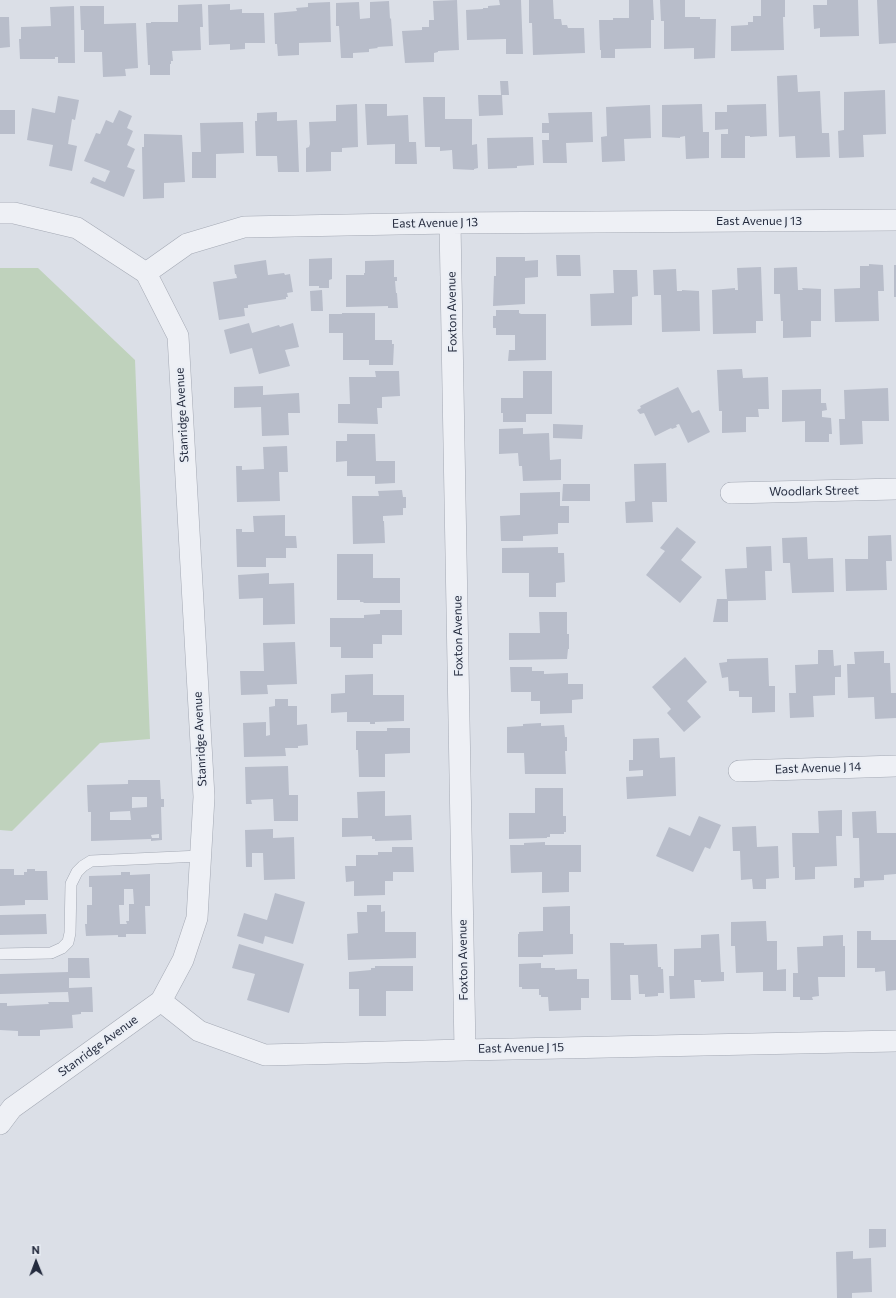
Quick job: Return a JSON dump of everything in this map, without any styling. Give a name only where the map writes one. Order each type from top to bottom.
[{"type":"street","points":[[0,213],[14,213],[77,228],[146,273]]},
{"type":"street","name":"East Avenue J 13","points":[[146,273],[188,244],[244,227],[450,223],[896,220]]},
{"type":"street","name":"Foxton Avenue","points":[[450,223],[465,1050]]},
{"type":"street","name":"Stanridge Avenue","points":[[0,1124],[12,1108],[161,1001],[183,960],[197,918],[204,796],[178,336],[146,273]]},
{"type":"street","name":"Woodlark Street","points":[[731,493],[896,489]]},
{"type":"street","name":"East Avenue J 14","points":[[739,771],[896,766]]},
{"type":"street","name":"East Avenue J 15","points":[[161,1001],[199,1031],[265,1055],[896,1041]]},
{"type":"lane","points":[[0,954],[51,953],[62,948],[68,942],[70,933],[71,884],[77,872],[91,861],[200,856]]},
{"type":"green space","points":[[0,268],[38,268],[135,360],[150,739],[100,743],[12,831],[0,830]]},
{"type":"building","points":[[457,0],[459,50],[438,51],[434,53],[434,62],[405,63],[402,31],[422,30],[422,27],[429,27],[429,20],[434,20],[433,1]]},
{"type":"building","points":[[499,0],[521,0],[523,54],[506,54],[506,39],[467,40],[466,10],[483,9],[488,8],[488,6],[500,5]]},
{"type":"building","points":[[529,0],[553,0],[554,19],[561,19],[562,25],[567,25],[568,28],[584,28],[585,53],[533,55],[532,23],[529,23]]},
{"type":"building","points":[[629,0],[653,0],[654,20],[651,20],[651,48],[615,49],[615,58],[601,58],[599,20],[629,18]]},
{"type":"building","points":[[660,0],[685,0],[685,17],[716,19],[715,58],[694,59],[694,48],[664,49],[664,21],[661,21]]},
{"type":"building","points":[[761,0],[785,0],[785,17],[783,17],[784,50],[731,51],[731,26],[748,25],[748,22],[753,22],[753,16],[761,16]]},
{"type":"building","points":[[827,0],[858,0],[859,36],[820,37],[820,28],[814,29],[813,5],[827,5]]},
{"type":"building","points":[[877,0],[896,0],[896,43],[879,44]]},
{"type":"building","points":[[389,1],[393,46],[369,49],[369,52],[353,53],[353,58],[341,58],[339,26],[336,26],[336,3],[359,2],[360,19],[370,18],[370,2]]},
{"type":"building","points":[[330,2],[331,42],[299,43],[299,55],[278,56],[277,44],[275,44],[274,13],[297,11],[296,8],[308,7],[308,3]]},
{"type":"building","points":[[202,4],[203,27],[200,27],[201,50],[172,51],[173,61],[171,61],[170,64],[170,75],[150,75],[150,65],[148,65],[146,23],[178,22],[178,5]]},
{"type":"building","points":[[230,4],[230,10],[242,9],[242,13],[264,13],[265,43],[245,43],[245,49],[230,50],[230,44],[209,45],[208,5]]},
{"type":"building","points":[[74,6],[75,63],[58,63],[58,57],[55,57],[55,59],[20,59],[19,39],[21,39],[21,27],[51,26],[50,7]]},
{"type":"building","points":[[80,6],[104,6],[104,24],[136,23],[138,68],[125,69],[126,76],[103,77],[102,52],[84,52],[84,30],[81,30]]},
{"type":"building","points":[[0,17],[9,17],[10,47],[0,48]]},
{"type":"building","points":[[797,75],[798,92],[820,91],[822,133],[829,133],[830,157],[796,158],[795,136],[779,137],[777,76]]},
{"type":"building","points":[[500,81],[508,81],[509,95],[502,95],[503,115],[479,116],[478,95],[501,95]]},
{"type":"building","points":[[885,90],[886,134],[863,135],[864,157],[839,158],[838,131],[844,130],[844,92]]},
{"type":"building","points":[[58,96],[79,100],[75,120],[72,119],[68,144],[77,146],[72,171],[49,166],[53,145],[27,140],[32,108],[55,113]]},
{"type":"building","points":[[423,97],[445,97],[445,119],[472,119],[472,145],[477,144],[478,168],[474,170],[453,169],[452,150],[440,151],[440,147],[425,147]]},
{"type":"building","points":[[357,104],[358,147],[342,148],[342,152],[331,152],[331,171],[306,172],[306,148],[309,147],[310,144],[309,122],[336,121],[336,105]]},
{"type":"building","points":[[365,104],[387,104],[387,116],[408,115],[409,142],[416,142],[417,164],[395,164],[395,144],[367,145]]},
{"type":"building","points":[[702,104],[703,132],[709,132],[709,158],[686,159],[685,136],[680,138],[662,137],[662,105]]},
{"type":"building","points":[[766,104],[767,136],[745,136],[745,158],[721,158],[721,134],[728,134],[728,129],[715,130],[715,112],[727,112],[727,105]]},
{"type":"building","points":[[650,105],[651,138],[624,139],[625,161],[602,162],[601,137],[607,136],[606,107]]},
{"type":"building","points":[[0,110],[15,110],[15,134],[0,134]]},
{"type":"building","points":[[119,110],[132,116],[127,128],[133,131],[127,145],[135,149],[127,167],[135,170],[124,197],[90,183],[93,177],[105,182],[110,171],[84,161],[96,133],[100,134],[106,120],[113,123]]},
{"type":"building","points":[[277,112],[277,121],[297,120],[299,172],[278,172],[277,156],[256,156],[255,121],[257,121],[257,113]]},
{"type":"building","points":[[592,112],[593,142],[566,143],[567,163],[543,163],[542,140],[549,140],[549,133],[542,133],[542,123],[549,123],[548,113]]},
{"type":"building","points":[[243,122],[244,153],[216,154],[216,178],[192,178],[192,152],[201,152],[200,123]]},
{"type":"building","points":[[144,134],[182,135],[185,182],[164,183],[164,198],[143,199],[142,147],[144,147]]},
{"type":"building","points":[[533,137],[534,165],[517,166],[517,168],[488,169],[487,138]]},
{"type":"building","points":[[556,255],[580,255],[581,276],[557,276]]},
{"type":"building","points":[[496,257],[525,257],[525,261],[538,260],[538,277],[525,278],[525,304],[493,306]]},
{"type":"building","points":[[332,258],[332,279],[329,280],[329,288],[309,286],[309,259]]},
{"type":"building","points":[[266,260],[268,275],[284,273],[285,275],[290,274],[293,292],[287,293],[288,297],[286,297],[286,299],[248,305],[248,308],[244,308],[245,316],[219,320],[213,282],[237,278],[234,265]]},
{"type":"building","points":[[394,260],[394,277],[397,277],[397,281],[395,281],[398,308],[388,308],[388,306],[346,307],[346,275],[364,275],[365,261]]},
{"type":"building","points":[[869,264],[883,265],[884,291],[878,291],[879,321],[835,322],[834,289],[860,288],[860,266],[869,266]]},
{"type":"building","points":[[894,265],[896,265],[896,297],[894,297]]},
{"type":"building","points":[[761,267],[763,321],[756,321],[756,333],[713,334],[712,290],[735,288],[735,290],[738,290],[737,268]]},
{"type":"building","points":[[797,267],[798,290],[803,290],[802,288],[821,289],[821,321],[811,321],[811,337],[783,338],[780,294],[774,294],[774,268]]},
{"type":"building","points":[[676,269],[677,291],[699,291],[700,331],[662,332],[661,295],[654,295],[653,270]]},
{"type":"building","points":[[613,270],[637,270],[638,296],[632,297],[632,325],[591,326],[590,294],[614,293]]},
{"type":"building","points":[[322,290],[323,311],[311,311],[310,291]]},
{"type":"building","points":[[496,310],[519,310],[519,313],[521,314],[546,314],[546,360],[508,361],[509,350],[515,350],[515,335],[496,335],[496,328],[493,328],[493,316],[496,316]]},
{"type":"building","points":[[375,313],[375,340],[392,340],[392,344],[394,344],[393,365],[369,365],[369,360],[343,360],[343,333],[329,333],[329,314]]},
{"type":"building","points":[[249,323],[252,333],[279,325],[280,327],[293,323],[299,347],[285,350],[290,366],[259,374],[252,348],[230,354],[224,330]]},
{"type":"building","points":[[742,369],[743,378],[768,377],[769,409],[758,409],[759,417],[746,417],[746,432],[722,433],[722,411],[719,411],[717,370]]},
{"type":"building","points":[[375,371],[399,371],[400,396],[382,397],[382,408],[377,408],[378,424],[338,423],[338,404],[350,404],[349,377],[376,377]]},
{"type":"building","points":[[523,371],[552,371],[552,414],[526,414],[526,422],[503,422],[503,413],[501,413],[501,398],[523,398]]},
{"type":"building","points":[[263,386],[263,395],[299,393],[300,413],[288,413],[289,435],[262,436],[261,407],[234,408],[234,387]]},
{"type":"building","points":[[678,387],[692,413],[699,410],[710,432],[688,443],[679,424],[676,425],[677,427],[671,428],[655,436],[644,413],[640,414],[637,410],[641,408],[640,406]]},
{"type":"building","points":[[888,388],[889,421],[862,421],[863,444],[840,445],[839,419],[845,419],[844,390]]},
{"type":"building","points":[[821,389],[821,403],[826,403],[827,410],[822,411],[822,417],[831,418],[832,434],[829,434],[829,442],[805,442],[805,421],[782,422],[782,390]]},
{"type":"building","points":[[553,424],[583,425],[582,439],[553,438]]},
{"type":"building","points":[[523,428],[523,434],[549,433],[550,460],[561,459],[561,480],[523,481],[522,466],[519,466],[518,453],[499,454],[499,429]]},
{"type":"building","points":[[347,434],[375,434],[376,461],[395,461],[395,483],[375,484],[375,476],[347,476],[347,461],[336,462],[336,441],[347,441]]},
{"type":"building","points":[[287,446],[288,472],[279,472],[280,501],[237,502],[236,466],[242,466],[242,470],[264,469],[263,447]]},
{"type":"building","points":[[666,463],[667,502],[652,502],[653,522],[626,523],[625,502],[635,501],[634,464]]},
{"type":"building","points":[[563,484],[590,484],[590,501],[562,501]]},
{"type":"building","points":[[402,490],[403,497],[406,497],[406,508],[403,508],[403,515],[383,516],[385,543],[353,544],[352,496],[379,496],[378,491]]},
{"type":"building","points":[[560,492],[560,506],[569,506],[569,523],[558,523],[558,534],[523,536],[523,541],[501,541],[500,516],[520,515],[520,493]]},
{"type":"building","points":[[285,515],[285,536],[296,536],[297,548],[286,548],[286,558],[266,558],[266,567],[237,567],[236,529],[242,529],[242,532],[254,532],[253,516]]},
{"type":"building","points":[[677,527],[696,542],[681,560],[702,577],[680,603],[646,575],[665,551],[660,548]]},
{"type":"building","points":[[891,535],[892,561],[886,561],[887,590],[846,591],[845,559],[868,559],[868,536]]},
{"type":"building","points":[[807,537],[808,559],[833,558],[834,592],[792,593],[790,563],[783,563],[782,538]]},
{"type":"building","points":[[771,546],[772,571],[765,571],[766,600],[728,601],[728,622],[713,622],[717,599],[727,599],[725,569],[747,568],[746,547]]},
{"type":"building","points":[[558,547],[558,553],[564,553],[565,582],[556,583],[556,597],[529,597],[529,573],[502,573],[502,548]]},
{"type":"building","points":[[337,554],[373,554],[373,578],[400,578],[400,603],[363,603],[364,602],[360,602],[360,600],[337,600]]},
{"type":"building","points":[[269,573],[269,584],[294,583],[295,624],[263,625],[263,598],[239,599],[238,575]]},
{"type":"building","points":[[380,610],[402,610],[402,635],[382,635],[382,644],[373,644],[373,658],[341,658],[341,647],[330,647],[330,618],[364,618],[364,615],[380,614]]},
{"type":"building","points":[[539,612],[567,612],[569,649],[567,659],[509,660],[509,633],[540,633]]},
{"type":"building","points":[[295,642],[297,684],[267,685],[268,694],[241,695],[240,671],[264,671],[263,643]]},
{"type":"building","points":[[818,650],[833,650],[834,666],[841,665],[841,677],[835,677],[835,695],[813,696],[814,717],[790,718],[789,693],[796,693],[795,665],[818,664]]},
{"type":"building","points":[[884,651],[884,663],[890,663],[891,693],[896,693],[896,718],[875,719],[874,697],[848,698],[847,664],[855,664],[854,652]]},
{"type":"building","points":[[685,657],[707,682],[687,701],[701,717],[684,732],[667,713],[671,709],[652,687]]},
{"type":"building","points":[[768,658],[769,686],[775,686],[775,712],[752,713],[752,697],[739,697],[739,691],[729,691],[728,677],[722,678],[719,663],[727,662],[727,659]]},
{"type":"building","points":[[510,667],[532,667],[532,671],[544,671],[544,674],[568,673],[568,684],[583,684],[583,699],[572,700],[572,713],[540,714],[540,701],[531,701],[531,692],[511,692]]},
{"type":"building","points":[[373,674],[373,695],[404,695],[404,721],[375,722],[375,724],[370,724],[370,722],[347,722],[347,712],[331,713],[331,694],[345,693],[345,675]]},
{"type":"building","points":[[275,699],[288,699],[288,706],[297,706],[297,725],[307,724],[308,745],[298,746],[298,748],[285,748],[286,756],[244,757],[243,723],[266,722],[266,736],[270,735],[269,707],[275,706]]},
{"type":"building","points":[[541,723],[541,726],[564,725],[565,737],[567,737],[567,751],[565,751],[566,774],[525,774],[524,753],[507,753],[507,727]]},
{"type":"building","points":[[387,728],[410,728],[410,753],[385,754],[385,777],[359,777],[358,750],[356,750],[356,731],[387,731]]},
{"type":"building","points":[[659,738],[660,758],[675,757],[676,796],[627,799],[626,777],[643,776],[643,770],[629,771],[629,760],[633,760],[633,739]]},
{"type":"building","points":[[288,766],[289,795],[298,795],[298,821],[274,821],[273,799],[251,800],[252,804],[246,804],[245,767]]},
{"type":"building","points":[[128,780],[160,780],[161,799],[164,799],[164,807],[161,807],[162,840],[91,841],[91,812],[88,812],[87,785],[128,784]],"holes":[[[132,797],[147,797],[147,807],[132,808]],[[130,811],[131,820],[110,820],[110,812]],[[159,834],[159,838],[152,838],[151,835]]]},
{"type":"building","points":[[535,788],[563,788],[563,816],[566,816],[566,832],[564,832],[564,834],[550,834],[550,837],[547,838],[509,839],[509,813],[535,813]]},
{"type":"building","points":[[385,791],[385,816],[411,815],[412,840],[375,841],[375,839],[372,839],[372,836],[342,837],[342,818],[358,818],[357,792]]},
{"type":"building","points":[[842,810],[842,836],[836,836],[837,866],[815,867],[815,879],[795,880],[792,833],[819,833],[818,811]]},
{"type":"building","points":[[876,811],[877,833],[896,833],[896,874],[884,875],[884,880],[864,881],[864,887],[854,888],[854,878],[860,878],[859,838],[853,838],[852,812]]},
{"type":"building","points":[[699,816],[721,825],[710,849],[705,847],[693,872],[656,856],[669,827],[690,836]]},
{"type":"building","points":[[756,826],[757,847],[778,846],[779,878],[766,879],[766,889],[753,889],[752,879],[741,880],[740,851],[733,851],[732,827]]},
{"type":"building","points":[[273,829],[273,838],[294,837],[295,879],[264,880],[263,853],[252,853],[252,867],[246,867],[245,830]]},
{"type":"building","points":[[545,842],[545,845],[581,845],[581,872],[569,872],[569,892],[542,893],[542,872],[511,873],[510,845]]},
{"type":"building","points":[[392,847],[413,847],[414,872],[393,872],[393,881],[385,881],[385,895],[354,896],[354,881],[346,882],[345,866],[356,866],[356,855],[378,855],[378,852],[392,852]]},
{"type":"building","points":[[0,869],[14,869],[14,875],[24,875],[24,872],[27,872],[27,869],[47,871],[48,900],[25,900],[25,905],[0,906]]},
{"type":"building","points":[[121,872],[130,872],[130,875],[150,874],[150,906],[145,906],[146,934],[126,934],[126,937],[118,937],[118,935],[86,936],[85,924],[87,924],[87,905],[92,905],[92,887],[89,887],[89,876],[121,875]],"holes":[[[124,889],[133,889],[134,904],[129,904],[129,921],[126,921],[127,924],[120,924],[119,905],[124,905]]]},
{"type":"building","points":[[275,893],[305,902],[293,944],[265,936],[263,944],[237,936],[244,913],[267,920]]},
{"type":"building","points":[[367,905],[381,905],[381,912],[385,911],[385,932],[416,932],[416,958],[348,960],[347,934],[358,933],[357,912],[367,912]]},
{"type":"building","points":[[570,906],[570,934],[573,934],[573,954],[543,955],[543,957],[518,957],[519,932],[543,931],[543,907]]},
{"type":"building","points":[[46,914],[47,934],[0,935],[0,915]]},
{"type":"building","points":[[766,921],[767,941],[777,941],[777,970],[786,969],[786,991],[763,991],[763,972],[736,973],[735,946],[731,946],[731,922]]},
{"type":"building","points":[[857,931],[871,931],[871,940],[896,940],[896,990],[886,991],[885,971],[875,972],[875,968],[857,968]]},
{"type":"building","points":[[719,934],[721,972],[724,972],[724,981],[701,982],[701,980],[694,980],[695,998],[670,999],[669,976],[674,976],[674,949],[701,948],[701,935]]},
{"type":"building","points":[[843,935],[843,946],[845,946],[845,977],[818,977],[819,996],[812,997],[813,1000],[800,1000],[800,997],[793,997],[793,973],[798,973],[797,947],[823,946],[823,936]]},
{"type":"building","points":[[610,943],[624,943],[624,945],[657,944],[658,967],[663,969],[664,993],[658,993],[658,996],[645,997],[645,994],[639,994],[638,975],[630,975],[631,1000],[611,1000]]},
{"type":"building","points":[[239,944],[304,964],[289,1013],[247,1000],[255,974],[232,968]]},
{"type":"building","points":[[68,958],[89,958],[90,978],[69,978],[69,988],[92,987],[93,1012],[81,1012],[81,1014],[72,1015],[73,1028],[40,1030],[40,1036],[18,1036],[18,1031],[0,1030],[0,1003],[7,1003],[7,1006],[49,1004],[48,1002],[69,1002],[68,992],[0,994],[0,974],[68,972]]},
{"type":"building","points":[[541,963],[541,968],[555,968],[555,970],[577,969],[577,979],[589,979],[589,998],[581,998],[581,1010],[549,1011],[548,997],[541,997],[541,995],[539,995],[539,989],[522,989],[522,987],[519,987],[519,964]]},
{"type":"building","points":[[375,966],[413,966],[413,991],[386,991],[386,1016],[359,1016],[359,989],[349,989],[349,972],[371,970],[371,968],[375,968]]},
{"type":"building","points":[[869,1229],[886,1229],[886,1247],[869,1248]]},
{"type":"building","points":[[853,1251],[853,1259],[871,1258],[872,1292],[852,1293],[852,1298],[837,1298],[836,1252]]}]
